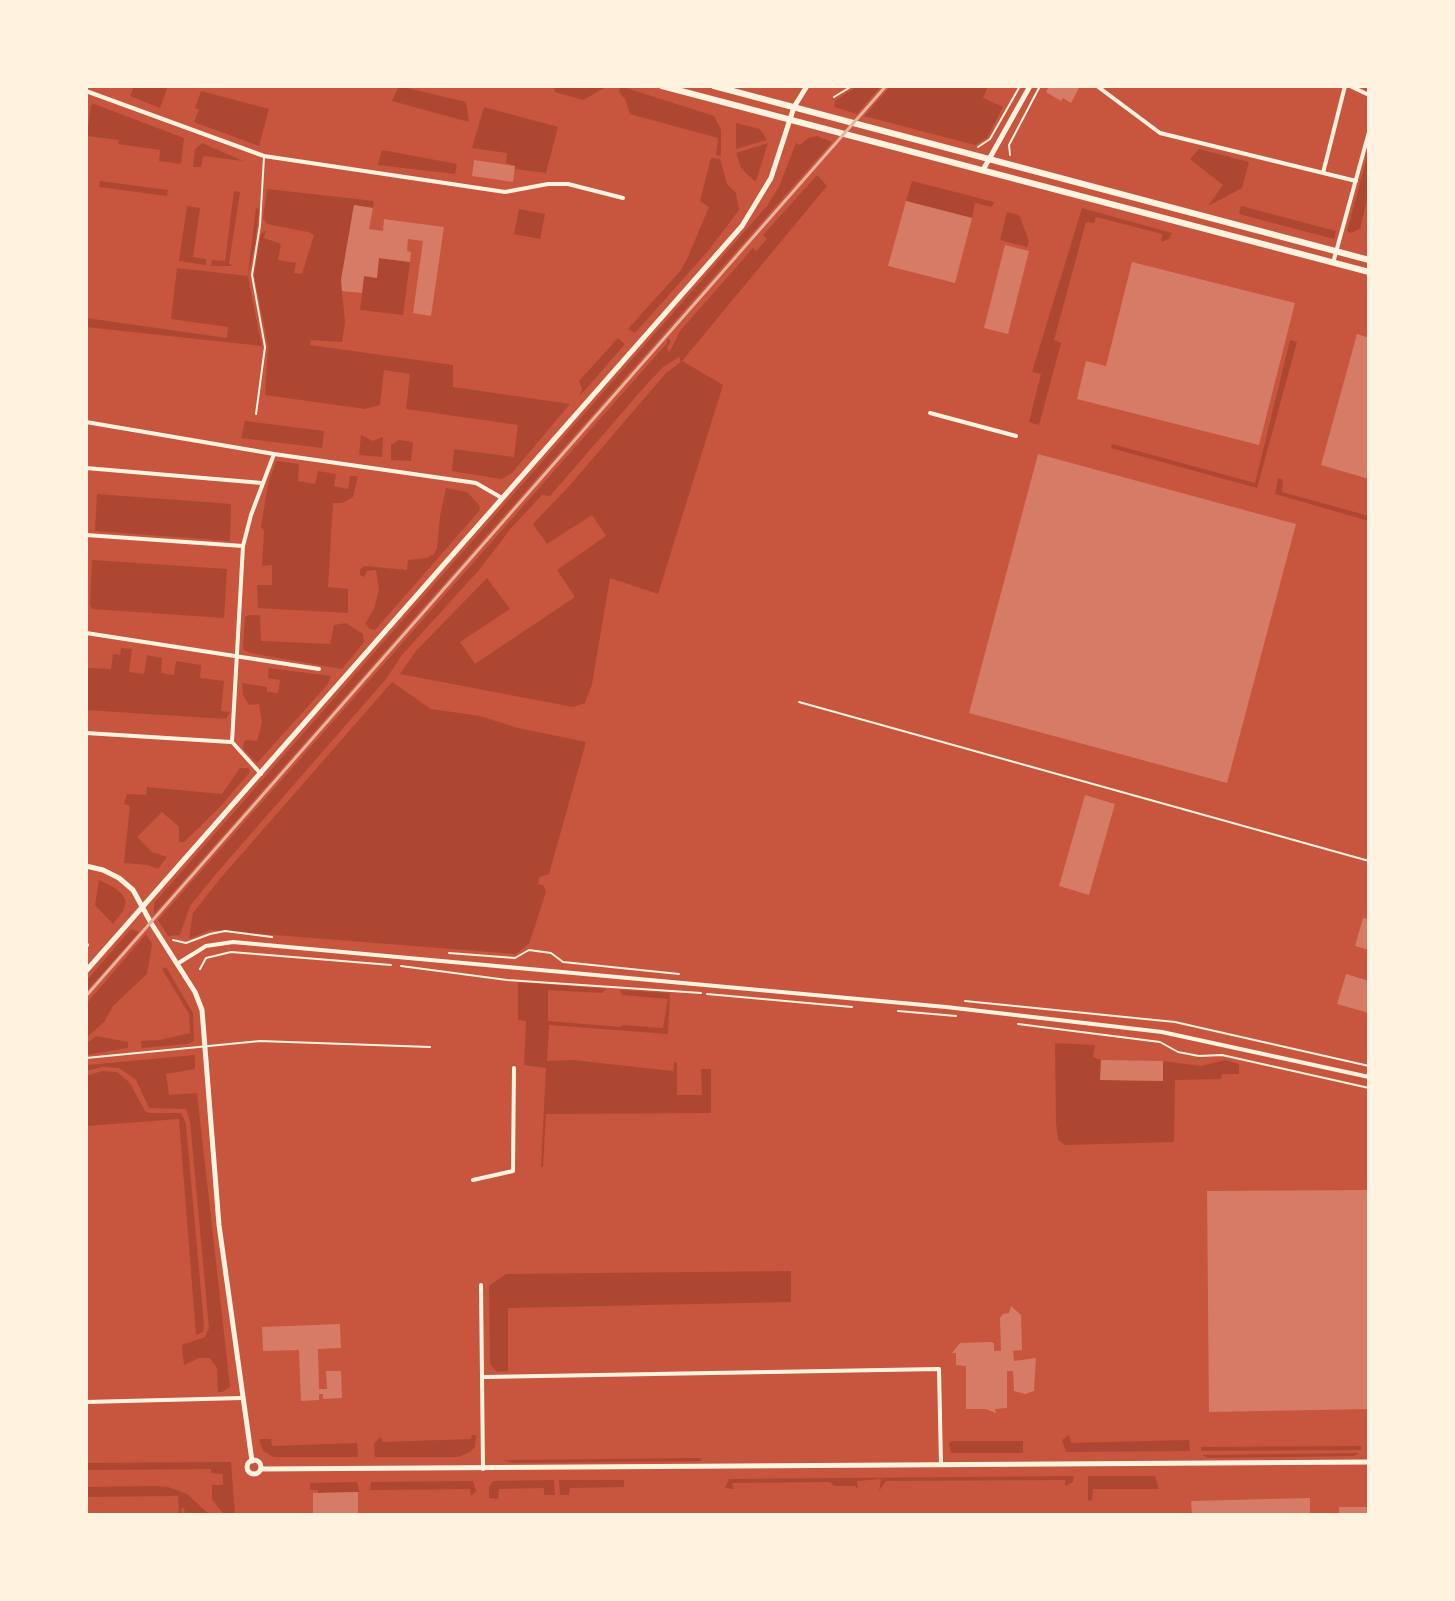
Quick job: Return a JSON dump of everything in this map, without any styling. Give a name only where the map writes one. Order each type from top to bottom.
[{"type":"main road","points":[[662,86],[1369,272]]},
{"type":"main road","points":[[714,86],[1369,260]]},
{"type":"main road","points":[[958,163],[961,152]]},
{"type":"street","points":[[86,971],[747,219],[771,178],[794,107],[807,86]]},
{"type":"street","points":[[983,170],[1030,86]]},
{"type":"street","points":[[1097,86],[1160,133],[1356,181]]},
{"type":"street","points":[[1323,173],[1348,86],[1369,95]]},
{"type":"street","points":[[86,91],[264,156],[505,192],[548,184],[568,184],[623,198]]},
{"type":"street","points":[[1333,263],[1369,132]]},
{"type":"street","points":[[930,413],[1016,436]]},
{"type":"street","points":[[86,422],[274,454],[476,483],[502,498]]},
{"type":"street","points":[[232,742],[243,546],[274,454]]},
{"type":"street","points":[[86,468],[262,483]]},
{"type":"street","points":[[86,535],[243,546]]},
{"type":"street","points":[[86,633],[319,669]]},
{"type":"street","points":[[86,733],[232,742],[261,774]]},
{"type":"street","points":[[86,866],[119,878],[133,890],[199,1001],[209,1046],[214,1180],[252,1461]]},
{"type":"street","points":[[177,964],[206,946],[233,942],[946,1007],[1162,1032],[1369,1077]]},
{"type":"street","points":[[473,1180],[513,1171],[514,1068]]},
{"type":"street","points":[[481,1285],[483,1469]]},
{"type":"street","points":[[484,1377],[939,1369],[941,1465]]},
{"type":"street","points":[[86,1402],[242,1398]]},
{"type":"street","points":[[261,1469],[258,1461],[252,1461],[247,1466],[249,1472],[256,1474],[261,1469],[1369,1462]]},
{"type":"lane","points":[[256,414],[265,347],[252,275],[260,225],[264,156]]},
{"type":"lane","points":[[799,702],[1369,861]]},
{"type":"lane","points":[[86,1058],[260,1041],[430,1047]]},
{"type":"path","points":[[834,97],[852,86]]},
{"type":"path","points":[[976,147],[990,139],[1020,86]]},
{"type":"path","points":[[1011,156],[1009,145],[1040,86]]},
{"type":"path","points":[[200,969],[206,958],[231,952],[402,966],[507,980],[670,990],[852,1007]]},
{"type":"path","points":[[897,1011],[962,1017]]},
{"type":"path","points":[[1010,1023],[1160,1042],[1178,1052],[1199,1056],[1222,1055],[1369,1088]]},
{"type":"shaded area","points":[[134,86],[168,86],[160,108],[130,96]]},
{"type":"shaded area","points":[[399,86],[466,102],[469,122],[392,101]]},
{"type":"shaded area","points":[[553,86],[608,86],[583,100],[555,92]]},
{"type":"shaded area","points":[[620,86],[714,116],[721,130],[721,156],[716,155],[718,138],[630,114],[619,92]]},
{"type":"shaded area","points":[[858,86],[881,86],[857,114],[834,107],[835,101]]},
{"type":"shaded area","points":[[891,86],[988,86],[983,98],[1003,107],[987,138],[975,145],[864,116]]},
{"type":"shaded area","points":[[201,91],[269,109],[259,146],[194,122]]},
{"type":"shaded area","points":[[91,105],[184,138],[181,164],[159,161],[160,150],[87,136]]},
{"type":"shaded area","points":[[484,107],[558,127],[546,173],[515,169],[515,166],[506,163],[507,153],[472,148]]},
{"type":"shaded area","points":[[736,123],[760,129],[767,140],[736,149]]},
{"type":"shaded area","points":[[817,136],[832,142],[154,914],[154,903],[767,206],[779,187],[796,143],[800,145],[808,138]]},
{"type":"shaded area","points":[[202,143],[243,161],[203,156],[201,167],[193,167],[195,149]]},
{"type":"shaded area","points":[[768,143],[756,181],[753,180],[741,168],[736,153]]},
{"type":"shaded area","points":[[1199,149],[1249,162],[1242,188],[1208,206],[1223,185],[1190,159]]},
{"type":"shaded area","points":[[382,150],[457,164],[455,174],[378,165]]},
{"type":"shaded area","points":[[1369,150],[1369,192],[1360,229],[1350,233],[1347,231]]},
{"type":"shaded area","points":[[711,158],[720,159],[727,184],[736,193],[739,210],[708,251],[635,333],[628,329],[681,270],[687,259],[709,207],[700,201]]},
{"type":"shaded area","points":[[817,175],[827,186],[682,361],[723,385],[658,594],[610,578],[592,684],[585,703],[573,707],[400,674],[416,651],[487,578],[510,609],[460,642],[475,664],[575,597],[557,570],[606,536],[592,515],[547,544],[533,524],[666,373],[681,362],[679,357],[663,367],[646,385],[550,496],[542,495],[512,527],[479,570],[402,655],[386,679],[215,875],[190,906],[180,935],[168,936],[158,920],[667,343],[667,338],[671,341],[667,348],[669,353],[680,331],[753,248],[756,251],[767,239],[763,235]]},
{"type":"shaded area","points":[[100,181],[168,190],[167,196],[99,187]]},
{"type":"shaded area","points":[[912,181],[994,202],[992,207],[975,203],[972,218],[906,201]]},
{"type":"shaded area","points":[[267,189],[374,201],[373,208],[354,205],[341,280],[345,323],[342,342],[311,340],[310,345],[453,365],[453,387],[570,404],[512,473],[501,479],[452,471],[454,449],[514,457],[518,425],[406,409],[410,374],[384,370],[380,405],[365,409],[265,395],[268,346],[254,275],[261,234],[266,230],[264,238],[281,244],[278,260],[296,263],[294,273],[302,274],[314,235],[267,224],[263,219]]},
{"type":"shaded area","points":[[234,191],[240,192],[229,263],[232,266],[211,266],[212,260],[225,261]]},
{"type":"shaded area","points":[[187,206],[200,208],[193,257],[206,259],[206,265],[179,261]]},
{"type":"shaded area","points":[[1241,206],[1336,231],[1334,239],[1239,214]]},
{"type":"shaded area","points":[[256,207],[259,210],[248,277],[262,346],[86,327],[86,318],[227,338],[228,327],[171,319],[177,268],[248,276]]},
{"type":"shaded area","points":[[1082,208],[1172,233],[1169,239],[1161,242],[1162,234],[1096,217],[1094,223],[1086,222],[1054,340],[1061,343],[1039,425],[1029,422],[1041,374],[1032,372]]},
{"type":"shaded area","points":[[519,209],[545,214],[540,239],[514,234]]},
{"type":"shaded area","points":[[1007,212],[1019,215],[1029,241],[1027,247],[1000,240]]},
{"type":"shaded area","points":[[379,258],[410,262],[403,315],[360,310],[364,276],[376,278]]},
{"type":"shaded area","points":[[618,338],[625,344],[579,397],[582,389],[579,381]]},
{"type":"shaded area","points":[[1290,340],[1297,342],[1257,488],[1111,448],[1112,444],[1255,483]]},
{"type":"shaded area","points":[[245,421],[324,431],[322,448],[241,438]]},
{"type":"shaded area","points":[[361,435],[373,441],[383,437],[382,457],[359,455]]},
{"type":"shaded area","points":[[399,440],[413,442],[411,461],[391,460],[391,445]]},
{"type":"shaded area","points":[[276,461],[299,464],[298,481],[315,484],[318,471],[336,474],[334,486],[348,489],[350,476],[358,476],[353,497],[342,503],[333,503],[328,587],[348,589],[348,613],[258,608],[257,585],[272,585],[272,565],[262,566],[264,531],[261,527],[268,484]]},
{"type":"shaded area","points":[[1278,478],[1283,480],[1282,492],[1369,516],[1369,521],[1275,494]]},
{"type":"shaded area","points":[[446,488],[467,492],[480,510],[375,630],[370,629],[365,624],[374,609],[379,590],[376,570],[367,571],[364,577],[360,575],[360,569],[365,566],[407,570],[408,560],[434,554]]},
{"type":"shaded area","points":[[97,494],[231,504],[230,541],[95,531]]},
{"type":"shaded area","points":[[92,560],[227,569],[224,618],[92,609]]},
{"type":"shaded area","points":[[260,615],[261,641],[330,644],[334,625],[346,623],[363,634],[364,642],[342,669],[250,653],[243,649],[245,617]]},
{"type":"shaded area","points":[[121,648],[132,649],[129,672],[144,674],[147,655],[162,658],[161,673],[174,675],[176,661],[201,665],[200,678],[224,681],[221,711],[230,712],[226,719],[86,710],[86,663],[88,668],[111,669],[113,654],[120,655]]},
{"type":"shaded area","points":[[269,668],[331,676],[328,684],[257,763],[243,749],[247,740],[257,741],[262,723],[259,704],[249,705],[243,695],[242,683],[267,687],[267,692],[278,693],[280,680],[268,678]]},
{"type":"shaded area","points":[[392,682],[431,709],[480,716],[518,728],[586,742],[549,874],[539,877],[538,884],[544,886],[546,892],[529,944],[516,954],[210,930],[189,939],[193,913],[219,880]]},
{"type":"shaded area","points":[[240,768],[249,768],[250,772],[184,842],[179,842],[179,827],[162,812],[137,837],[152,852],[167,857],[158,869],[124,863],[130,806],[124,804],[127,794],[146,795],[147,787],[222,794]]},
{"type":"shaded area","points":[[99,880],[115,888],[126,902],[113,924],[95,905]]},
{"type":"shaded area","points":[[131,929],[139,932],[86,992],[86,981]]},
{"type":"shaded area","points":[[146,934],[152,944],[147,974],[113,1006],[104,1022],[86,1038],[86,1004]]},
{"type":"shaded area","points":[[166,967],[193,1013],[194,1041],[142,1048],[141,1041],[190,1033],[189,1014],[162,969]]},
{"type":"shaded area","points":[[518,982],[606,989],[602,993],[548,990],[548,1021],[621,1027],[663,1028],[668,999],[622,995],[620,990],[670,993],[668,1034],[549,1025],[547,1061],[572,1060],[673,1071],[674,1062],[677,1063],[677,1095],[702,1095],[701,1069],[711,1069],[711,1113],[546,1114],[541,1167],[546,1068],[524,1065],[526,1021],[518,1020]]},
{"type":"shaded area","points":[[96,1036],[128,1042],[128,1048],[86,1055],[86,1044]]},
{"type":"shaded area","points":[[1055,1043],[1095,1045],[1093,1057],[1101,1060],[1101,1080],[1162,1081],[1163,1061],[1201,1066],[1225,1060],[1239,1064],[1239,1074],[1222,1074],[1221,1079],[1175,1080],[1174,1142],[1065,1145],[1058,1140],[1056,1123]]},
{"type":"shaded area","points":[[195,1055],[195,1069],[166,1074],[169,1095],[197,1093],[230,1387],[222,1392],[218,1392],[217,1368],[210,1358],[199,1358],[184,1365],[182,1345],[205,1337],[209,1328],[190,1121],[186,1109],[149,1108],[136,1080],[119,1068],[102,1067],[86,1071],[87,1065]]},
{"type":"shaded area","points":[[102,1071],[117,1072],[130,1083],[145,1111],[181,1113],[186,1124],[204,1325],[203,1332],[196,1335],[179,1119],[86,1126],[86,1076]]},
{"type":"shaded area","points":[[791,1271],[791,1302],[508,1308],[508,1371],[497,1372],[490,1364],[489,1286],[506,1274]]},
{"type":"shaded area","points":[[472,1435],[476,1435],[475,1447],[458,1457],[375,1457],[374,1444],[380,1437],[383,1442],[471,1439]]},
{"type":"shaded area","points":[[1069,1435],[1071,1443],[1189,1440],[1190,1451],[1066,1452],[1062,1440]]},
{"type":"shaded area","points":[[259,1439],[271,1439],[272,1446],[357,1443],[358,1457],[274,1457],[263,1451]]},
{"type":"shaded area","points":[[1023,1441],[1023,1453],[951,1453],[949,1443]]},
{"type":"shaded area","points":[[1361,1446],[1361,1450],[1201,1451],[1201,1447]]},
{"type":"shaded area","points":[[1359,1453],[1354,1456],[1208,1458],[1202,1455]]},
{"type":"shaded area","points":[[701,1458],[701,1461],[512,1463],[503,1460]]},
{"type":"shaded area","points":[[231,1462],[235,1515],[224,1515],[212,1499],[212,1485],[223,1485],[223,1474],[211,1473],[211,1469],[86,1470],[86,1463]]},
{"type":"shaded area","points":[[1074,1476],[1073,1482],[1065,1486],[1065,1480],[886,1481],[879,1491],[881,1479],[857,1481],[858,1489],[855,1486],[834,1486],[830,1482],[732,1483],[734,1489],[725,1488],[729,1479]]},
{"type":"shaded area","points":[[1088,1476],[1155,1476],[1159,1489],[1093,1489],[1092,1500],[1088,1501]]},
{"type":"shaded area","points":[[554,1480],[555,1495],[544,1495],[544,1488],[499,1489],[498,1499],[489,1498],[489,1487],[493,1481]]},
{"type":"shaded area","points":[[559,1480],[624,1480],[624,1487],[570,1488],[569,1495],[560,1495]]},
{"type":"shaded area","points":[[473,1481],[476,1491],[471,1496],[470,1489],[370,1490],[371,1482]]},
{"type":"shaded area","points":[[357,1482],[359,1492],[318,1493],[318,1490],[310,1490],[310,1483]]},
{"type":"shaded area","points":[[155,1486],[187,1494],[210,1515],[185,1515],[184,1508],[181,1509],[182,1515],[179,1515],[178,1496],[86,1497],[86,1487]]},
{"type":"building","points":[[1049,86],[1080,86],[1071,103],[1046,92]]},
{"type":"building","points":[[474,160],[515,166],[513,182],[472,176]]},
{"type":"building","points":[[906,201],[972,218],[955,283],[888,266]]},
{"type":"building","points":[[354,205],[373,208],[369,229],[383,231],[384,219],[444,227],[431,316],[413,313],[423,241],[408,239],[410,262],[379,258],[377,278],[364,276],[362,293],[342,291],[341,280]]},
{"type":"building","points":[[1005,245],[1029,251],[1008,334],[984,328]]},
{"type":"building","points":[[1132,262],[1295,303],[1259,445],[1077,399],[1086,361],[1106,366]]},
{"type":"building","points":[[1357,334],[1369,338],[1369,479],[1321,465]]},
{"type":"building","points":[[1038,454],[1296,524],[1227,783],[969,713]]},
{"type":"building","points":[[1085,795],[1115,804],[1089,895],[1059,886]]},
{"type":"building","points":[[1363,918],[1369,919],[1369,950],[1355,946]]},
{"type":"building","points":[[1346,974],[1369,981],[1369,1013],[1337,1004]]},
{"type":"building","points":[[1101,1060],[1163,1061],[1163,1081],[1100,1080]]},
{"type":"building","points":[[1369,1190],[1369,1409],[1209,1412],[1207,1191]]},
{"type":"building","points":[[1011,1306],[1021,1315],[1022,1350],[1013,1351],[1014,1361],[1036,1358],[1034,1391],[1025,1394],[1014,1391],[1013,1371],[1007,1371],[1007,1408],[995,1409],[996,1413],[986,1409],[966,1409],[966,1366],[956,1365],[956,1353],[952,1353],[960,1343],[990,1342],[994,1343],[994,1351],[1001,1351],[1000,1318],[1009,1313]]},
{"type":"building","points":[[340,1324],[341,1348],[318,1349],[319,1389],[327,1389],[326,1371],[341,1371],[342,1398],[323,1399],[323,1394],[319,1394],[319,1400],[301,1401],[299,1350],[263,1351],[262,1327]]},
{"type":"building","points":[[358,1492],[358,1515],[313,1515],[313,1493]]},
{"type":"building","points":[[1310,1498],[1310,1515],[1192,1515],[1191,1501]]},
{"type":"building","points":[[1339,1507],[1369,1507],[1369,1515],[1339,1515]]},
{"type":"railway","points":[[86,996],[886,86]]}]
